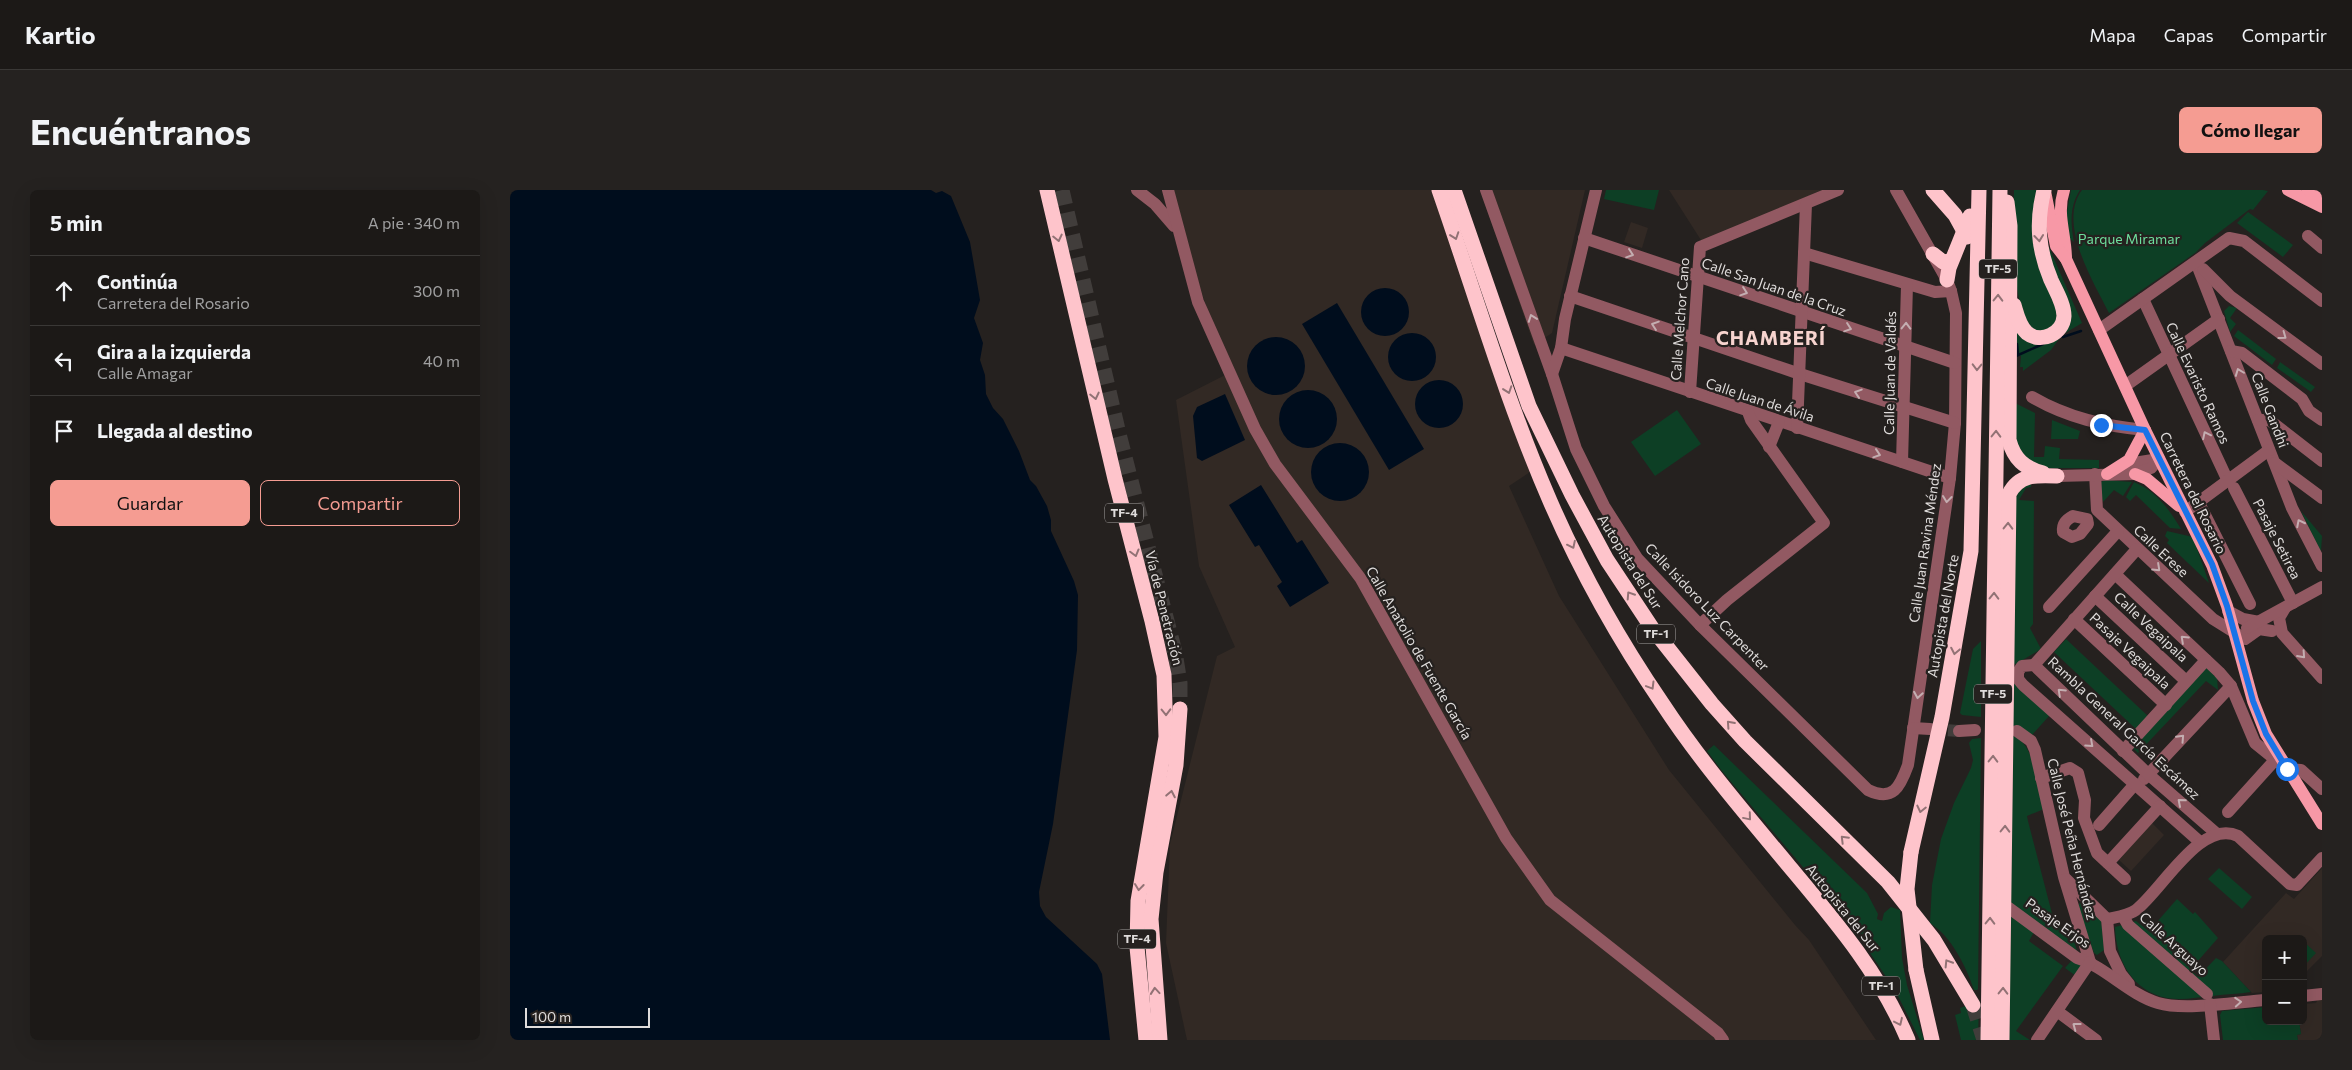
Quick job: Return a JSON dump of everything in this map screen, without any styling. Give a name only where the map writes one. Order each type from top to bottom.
[{"type":"highway","name":"Vía de Penetración","points":[[1047,190],[1114,479],[1163,668],[1166,737],[1155,841],[1151,919],[1160,1040]]},
{"type":"highway","name":"Autopista del Sur","points":[[1439,190],[1521,428],[1550,501],[1583,568],[1661,702],[1736,802],[1847,935],[1870,967],[1889,1000],[1908,1040]]},
{"type":"highway","name":"Autopista del Sur","points":[[1454,190],[1529,406],[1572,495],[1607,560],[1652,628],[1712,704],[1745,741],[1888,882],[1934,940],[1973,1005]]},
{"type":"highway","points":[[1933,190],[1954,215],[1967,238]]},
{"type":"highway","points":[[1970,190],[1970,216],[1967,238],[1970,290],[1978,304]]},
{"type":"highway","name":"Autopista del Norte","points":[[1932,1040],[1916,970],[1907,889],[1911,852],[1944,707],[1971,551],[1978,304],[1979,190]]},
{"type":"highway","name":"TF-5","points":[[1988,1040],[2000,190]]},
{"type":"highway","points":[[2005,190],[2010,226],[2009,440],[2015,456],[2028,469],[2057,476]]},
{"type":"highway","points":[[2010,290],[2017,318],[2027,333],[2040,338],[2048,337],[2060,328],[2064,313],[2041,255],[2039,239],[2039,209],[2044,190]]},
{"type":"highway","points":[[1949,285],[1952,261],[1967,238]]},
{"type":"highway","points":[[1933,254],[1943,262],[1952,261]]},
{"type":"highway","points":[[1997,347],[2009,398]]},
{"type":"highway","points":[[2002,1040],[2008,494],[2016,484],[2026,477],[2057,476]]},
{"type":"highway","name":"Vía de Penetración","points":[[1146,1040],[1137,947],[1141,877],[1155,841],[1176,765],[1180,709]]},
{"type":"main road","name":"Carretera del Rosario","points":[[2044,190],[2056,246],[2066,259],[2145,430],[2212,564],[2235,634],[2253,701],[2266,734],[2322,824]]},
{"type":"main road","name":"Carretera del Rosario","points":[[2064,190],[2059,216],[2066,259]]},
{"type":"main road","points":[[2062,229],[2069,190]]},
{"type":"main road","points":[[2288,190],[2313,193],[2322,207]]},
{"type":"main road","points":[[2101,474],[2129,460],[2145,430]]},
{"type":"main road","points":[[2135,474],[2152,483],[2185,512]]},
{"type":"street","points":[[1137,190],[1152,194],[1158,201],[1164,200],[1168,193]]},
{"type":"street","name":"Calle Isidoro Luz Carpenter","points":[[1486,190],[1540,337],[1576,449],[1604,506],[1637,558],[1700,625],[1868,790],[1880,796]]},
{"type":"street","points":[[1551,369],[1596,190]]},
{"type":"street","points":[[1797,428],[1806,204],[1838,190]]},
{"type":"street","name":"Calle Juan Ravina Méndez","points":[[1880,796],[1890,794],[1901,782],[1908,765],[1950,478],[1955,423],[1956,312],[1949,285],[1896,190]]},
{"type":"street","name":"Calle Anatolio de Fuente García","points":[[1168,193],[1198,302],[1255,429],[1275,464],[1361,579],[1506,838],[1550,900],[1718,1033],[1724,1040]]},
{"type":"street","points":[[1152,194],[1177,230]]},
{"type":"street","name":"Calle Melchor Cano","points":[[1690,392],[1700,247],[1806,204]]},
{"type":"street","points":[[2308,236],[2322,248]]},
{"type":"street","name":"Calle San Juan de la Cruz","points":[[1584,238],[1955,363]]},
{"type":"street","points":[[2099,330],[2230,238],[2244,240],[2317,289],[2322,301]]},
{"type":"street","points":[[1804,252],[1935,292],[1949,285]]},
{"type":"street","name":"Calle Gandhi","points":[[2196,262],[2211,286],[2216,314],[2292,508],[2322,566]]},
{"type":"street","name":"Calle Juan de Valdés","points":[[1902,462],[1907,285]]},
{"type":"street","points":[[2211,286],[2230,296],[2322,364]]},
{"type":"street","points":[[1570,296],[1800,374],[1955,423]]},
{"type":"street","points":[[2125,386],[2168,355],[2216,314],[2230,296]]},
{"type":"street","name":"Calle Evaristo Ramos","points":[[2143,299],[2168,355],[2231,483]]},
{"type":"street","name":"Calle Juan de Ávila","points":[[1540,337],[1554,339],[1559,343],[1748,412],[1950,478]]},
{"type":"street","points":[[2231,351],[2242,353],[2302,399],[2309,411],[2322,420]]},
{"type":"street","points":[[2032,397],[2062,413],[2101,425],[2145,430]]},
{"type":"street","points":[[1700,625],[1727,600],[1824,523],[1769,447],[1751,420],[1748,412]]},
{"type":"street","points":[[2258,420],[2269,420],[2322,460]]},
{"type":"street","points":[[1769,447],[1779,422]]},
{"type":"street","points":[[2185,512],[2198,501],[2231,483],[2269,450]]},
{"type":"street","points":[[2057,476],[2135,474],[2151,468],[2159,459]]},
{"type":"street","points":[[2101,474],[2134,463],[2159,459]]},
{"type":"street","points":[[2275,463],[2322,498]]},
{"type":"street","name":"Calle Erese","points":[[2101,474],[2097,510],[2213,619],[2235,634]]},
{"type":"street","name":"Pasaje Setirea","points":[[2231,483],[2289,605]]},
{"type":"street","points":[[2198,501],[2250,604]]},
{"type":"street","points":[[2049,607],[2118,531]]},
{"type":"street","points":[[2023,685],[2030,686],[2036,683],[2039,676],[2037,668],[2074,619],[2137,549]]},
{"type":"street","points":[[2115,574],[2231,686],[2255,744],[2287,769],[2301,770],[2321,788],[2304,794]]},
{"type":"street","points":[[2235,634],[2322,587]]},
{"type":"street","name":"Calle Vegaipala","points":[[2095,596],[2186,681]]},
{"type":"street","points":[[2277,632],[2279,618],[2289,605]]},
{"type":"street","points":[[2228,611],[2243,619],[2259,622]]},
{"type":"street","name":"Pasaje Vegaipala","points":[[2074,619],[2166,705]]},
{"type":"street","points":[[2235,634],[2245,639],[2259,629],[2277,632],[2322,678]]},
{"type":"street","points":[[2242,661],[2248,646],[2257,636],[2277,632]]},
{"type":"street","points":[[2124,751],[2206,660]]},
{"type":"street","name":"Rambla General García Escámez","points":[[2023,685],[2018,679],[2018,672],[2022,666],[2037,668],[2148,774],[2218,834]]},
{"type":"street","points":[[2023,685],[2200,842]]},
{"type":"street","points":[[2098,824],[2231,686]]},
{"type":"street","points":[[1913,728],[1930,729]]},
{"type":"street","points":[[1959,731],[1975,730]]},
{"type":"street","name":"Calle José Peña Hernández","points":[[2017,731],[2031,741],[2042,778],[2064,877],[2090,962]]},
{"type":"street","points":[[2228,812],[2275,760]]},
{"type":"street","points":[[2042,778],[2070,768],[2078,772],[2085,800],[2084,818],[2097,853],[2125,879]]},
{"type":"street","points":[[2108,863],[2160,806]]},
{"type":"street","points":[[2107,919],[2123,916],[2135,911],[2200,842],[2218,834],[2229,832],[2238,836],[2290,884],[2297,885],[2322,858]]},
{"type":"street","points":[[2064,877],[2107,919],[2110,951],[2121,974],[2135,991]]},
{"type":"street","points":[[2072,905],[2086,899]]},
{"type":"street","name":"Pasaje Erjos","points":[[2009,908],[2077,958],[2090,962],[2135,991],[2158,1003],[2182,1005],[2208,999],[2262,1000]]},
{"type":"street","name":"Calle Arguayo","points":[[2123,916],[2128,925],[2208,999]]},
{"type":"street","points":[[2037,1040],[2090,962],[2101,958],[2110,951]]},
{"type":"street","points":[[2307,996],[2322,994]]},
{"type":"street","points":[[2208,999],[2214,1040]]},
{"type":"street","points":[[2057,1012],[2096,1040]]},
{"type":"shaded area","points":[[1173,190],[1433,190],[1533,470],[1509,486],[1559,596],[1669,770],[1809,940],[1876,1040],[1187,1040],[1166,943],[1170,844],[1217,656],[1235,647],[1199,566],[1176,400],[1235,370],[1209,315],[1190,257]]},
{"type":"shaded area","points":[[1480,190],[1585,190],[1552,333],[1534,345]]},
{"type":"shaded area","points":[[1669,190],[1844,190],[1706,248]]},
{"type":"shaded area","points":[[1631,222],[1648,228],[1642,248],[1624,242]]},
{"type":"shaded area","points":[[2152,823],[2164,835],[2131,871],[2119,860]]},
{"type":"shaded area","points":[[2322,868],[2322,956],[2307,971],[2307,935],[2262,935],[2262,992],[2252,993],[2223,962],[2286,893],[2294,899]]},
{"type":"shaded area","points":[[2318,999],[2322,999],[2322,1040],[2298,1040],[2297,1035],[2301,1034],[2300,1025],[2307,1025],[2307,1004],[2316,1003]]},
{"type":"green space","points":[[1606,190],[1659,190],[1654,210],[1604,199]]},
{"type":"green space","points":[[2014,190],[2036,190],[2035,202],[2058,315],[2055,325],[2045,331],[2033,328],[2024,316],[2018,296],[2014,246]]},
{"type":"green space","points":[[2071,190],[2080,190],[2072,209],[2074,242],[2069,238],[2066,217]]},
{"type":"green space","name":"Parque Miramar","points":[[2082,190],[2268,191],[2253,210],[2250,209],[2205,243],[2195,253],[2109,313],[2087,269],[2075,235],[2073,219],[2075,203]]},
{"type":"green space","points":[[2248,212],[2293,245],[2283,257],[2237,223]]},
{"type":"green space","points":[[2045,231],[2048,245],[2082,323],[2062,335],[2051,350],[2023,371],[2023,367],[2020,367],[2021,356],[2017,356],[2015,322],[2022,334],[2064,331]]},
{"type":"green space","points":[[2229,306],[2237,308],[2230,318],[2236,324],[2230,332],[2224,311]]},
{"type":"green space","points":[[2238,330],[2276,359],[2272,365],[2234,336]]},
{"type":"green space","points":[[2280,362],[2315,387],[2311,392],[2277,368]]},
{"type":"green space","points":[[2015,403],[2035,413],[2034,457],[2044,457],[2045,446],[2060,448],[2059,459],[2099,460],[2099,468],[2049,468],[2025,462],[2014,440]]},
{"type":"green space","points":[[1677,410],[1701,444],[1655,476],[1631,442]]},
{"type":"green space","points":[[2052,420],[2080,431],[2078,439],[2051,439]]},
{"type":"green space","points":[[2105,480],[2132,482],[2123,496],[2114,490],[2103,502],[2099,483]]},
{"type":"green space","points":[[2134,482],[2149,490],[2161,501],[2181,529],[2170,528],[2136,495],[2130,501],[2126,497]]},
{"type":"green space","points":[[2031,483],[2031,487],[2026,488],[2019,500],[2034,501],[2033,624],[2030,628],[2041,649],[2016,664],[2012,663],[2015,499],[2019,491]]},
{"type":"green space","points":[[2301,511],[2322,536],[2321,552]]},
{"type":"green space","points":[[2167,531],[2193,537],[2209,583],[2167,543],[2169,540],[2165,536]]},
{"type":"green space","points":[[2066,639],[2150,718],[2138,731],[2054,652]]},
{"type":"green space","points":[[1981,641],[1981,717],[1962,715],[1960,713],[1973,649]]},
{"type":"green space","points":[[2206,666],[2217,678],[2218,690],[2206,681],[2138,753],[2131,746]]},
{"type":"green space","points":[[2013,681],[2050,715],[2031,736],[2013,726]]},
{"type":"green space","points":[[2013,736],[2026,747],[2031,756],[2038,779],[2044,809],[2027,816],[2056,929],[2070,925],[2081,966],[2076,976],[2065,968],[2073,959],[2034,932],[2029,941],[2063,966],[2016,1031],[2030,1040],[2009,1040]]},
{"type":"green space","points":[[1981,738],[1978,989],[1974,990],[1957,952],[1945,936],[1930,923],[1932,885],[1941,839],[1954,803],[1971,768],[1973,760],[1969,743],[1972,739]]},
{"type":"green space","points":[[1714,745],[1867,893],[1878,914],[1877,919],[1882,921],[1884,913],[1891,907],[1900,910],[1902,958],[1907,985],[1924,1040],[1920,1040],[1895,990],[1864,944],[1866,942],[1722,771],[1707,751]]},
{"type":"green space","points":[[2219,868],[2252,897],[2242,909],[2208,879]]},
{"type":"green space","points":[[2177,899],[2193,914],[2195,912],[2218,938],[2190,970],[2198,977],[2216,958],[2222,961],[2251,992],[2173,999],[2144,989],[2135,981],[2123,962],[2116,939],[2115,927],[2136,921],[2149,931]]},
{"type":"green space","points":[[2080,903],[2084,903],[2101,918],[2104,950],[2097,955],[2094,953],[2077,906]]},
{"type":"green space","points":[[2307,945],[2316,953],[2307,963]]},
{"type":"green space","points":[[1979,1001],[1978,1040],[1961,1040],[1955,1015],[1961,1013],[1960,1008]]},
{"type":"green space","points":[[2262,1007],[2262,1025],[2300,1025],[2301,1034],[2297,1035],[2298,1040],[2223,1040],[2220,1015],[2222,1011]]},
{"type":"water","points":[[510,190],[931,190],[936,193],[942,191],[951,196],[970,242],[980,300],[974,318],[983,343],[980,360],[985,375],[986,394],[993,408],[1003,419],[1019,451],[1030,480],[1036,486],[1047,506],[1051,520],[1051,531],[1074,581],[1078,595],[1077,650],[1053,824],[1039,892],[1040,906],[1046,917],[1097,964],[1102,974],[1110,1040],[510,1040]]},
{"type":"water","points":[[1385,288],[1394,290],[1402,295],[1407,303],[1409,312],[1407,321],[1402,329],[1394,334],[1385,336],[1376,334],[1368,329],[1363,321],[1361,312],[1363,303],[1368,295],[1376,290]]},
{"type":"water","points":[[1337,303],[1424,449],[1389,470],[1302,324]]},
{"type":"water","points":[[1412,333],[1421,335],[1429,340],[1434,348],[1436,357],[1434,366],[1429,374],[1421,379],[1412,381],[1403,379],[1395,374],[1390,366],[1388,357],[1390,348],[1395,340],[1403,335]]},
{"type":"water","points":[[1270,337],[1282,337],[1297,345],[1305,360],[1305,372],[1297,387],[1282,395],[1270,395],[1255,387],[1247,372],[1247,360],[1255,345]]},
{"type":"water","points":[[1439,380],[1448,382],[1456,387],[1461,395],[1463,404],[1461,413],[1456,421],[1448,426],[1439,428],[1430,426],[1422,421],[1417,413],[1415,404],[1417,395],[1422,387],[1430,382]]},
{"type":"water","points":[[1302,390],[1314,390],[1329,398],[1337,413],[1337,425],[1329,440],[1314,448],[1302,448],[1287,440],[1279,425],[1279,413],[1287,398]]},
{"type":"water","points":[[1225,394],[1245,440],[1202,461],[1197,458],[1193,416],[1197,407]]},
{"type":"water","points":[[1334,443],[1346,443],[1361,451],[1369,466],[1369,478],[1361,493],[1346,501],[1334,501],[1319,493],[1311,478],[1311,466],[1319,451]]},
{"type":"water","points":[[1261,485],[1297,543],[1302,540],[1329,583],[1290,607],[1277,586],[1282,582],[1259,545],[1255,547],[1229,505]]},
{"type":"waterway","points":[[2063,337],[2081,331]]},
{"type":"waterway","points":[[2017,344],[2018,354]]},
{"type":"waterway","points":[[2016,356],[2043,344]]},
{"type":"tunnel","points":[[1062,190],[1119,434],[1175,652],[1180,683],[1180,709]]},
{"type":"tunnel","points":[[1930,729],[1959,731]]},
{"type":"tunnel","points":[[1973,1005],[1984,1040]]},
{"type":"district","name":"CHAMBERÍ","points":[[1771,338]]},
{"type":"route","points":[[2101,425],[2145,430],[2212,564],[2227,606],[2253,701],[2266,734],[2287,769]]}]
